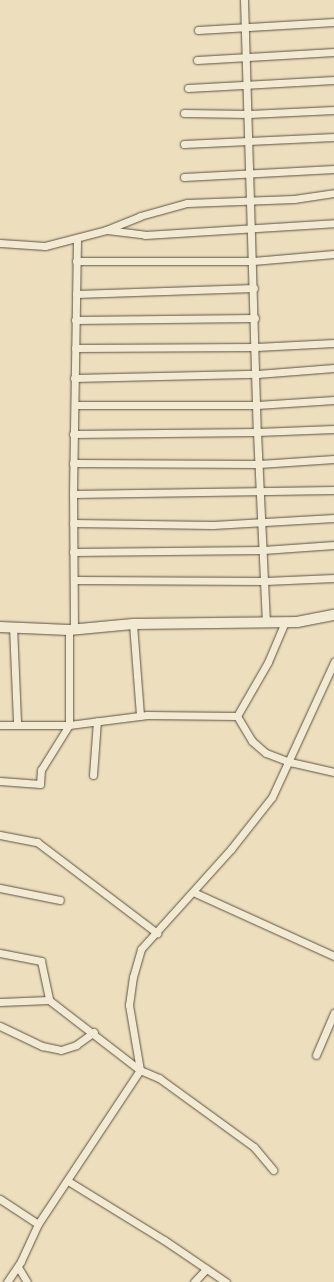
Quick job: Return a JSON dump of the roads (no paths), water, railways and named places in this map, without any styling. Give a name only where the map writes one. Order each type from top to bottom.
[{"type":"street","points":[[244,0],[243,25],[249,114],[257,374],[257,432],[266,623]]},
{"type":"street","points":[[198,30],[243,25],[334,22]]},
{"type":"street","points":[[197,60],[334,52]]},
{"type":"street","points":[[188,88],[334,80]]},
{"type":"street","points":[[184,113],[249,114],[334,110]]},
{"type":"street","points":[[184,144],[334,137]]},
{"type":"street","points":[[184,177],[250,172],[334,169]]},
{"type":"street","points":[[0,243],[45,246],[106,230],[140,216],[187,203],[294,199],[334,193]]},
{"type":"street","points":[[106,230],[145,235],[334,223]]},
{"type":"street","points":[[0,781],[40,784],[41,770],[69,725],[74,580],[72,523],[77,238]]},
{"type":"street","points":[[76,261],[253,261],[334,254]]},
{"type":"street","points":[[76,294],[254,288]]},
{"type":"street","points":[[75,320],[255,318]]},
{"type":"street","points":[[75,348],[256,347],[334,343]]},
{"type":"street","points":[[74,378],[257,374],[334,368]]},
{"type":"street","points":[[75,405],[257,405],[334,400]]},
{"type":"street","points":[[73,434],[257,432],[334,429]]},
{"type":"street","points":[[73,463],[259,464],[334,459]]},
{"type":"street","points":[[73,494],[334,490]]},
{"type":"street","points":[[72,523],[262,523],[334,518]]},
{"type":"street","points":[[73,552],[263,550],[334,545]]},
{"type":"street","points":[[74,580],[265,581],[334,578]]},
{"type":"street","points":[[0,627],[13,626],[72,630],[133,624],[285,622],[334,615]]},
{"type":"street","points":[[237,716],[268,662],[285,622]]},
{"type":"street","points":[[133,624],[140,716]]},
{"type":"street","points":[[13,626],[17,723]]},
{"type":"street","points":[[6,1282],[18,1267],[38,1224],[68,1181],[140,1070],[130,998],[133,977],[141,949],[193,892],[272,796],[290,762],[334,662]]},
{"type":"street","points":[[0,725],[17,723],[69,725],[140,716],[237,716]]},
{"type":"street","points":[[237,716],[252,741],[266,753],[290,762],[334,772]]},
{"type":"street","points":[[93,775],[97,721]]},
{"type":"street","points":[[0,835],[37,842],[157,933]]},
{"type":"street","points":[[0,888],[60,900]]},
{"type":"street","points":[[193,892],[334,956]]},
{"type":"street","points":[[0,953],[41,961],[49,1000]]},
{"type":"street","points":[[0,1002],[49,1000],[94,1032],[140,1070],[159,1078],[254,1147],[273,1170]]},
{"type":"street","points":[[316,1056],[334,1013]]},
{"type":"street","points":[[0,1026],[42,1046],[61,1050],[76,1045],[94,1032]]},
{"type":"street","points":[[68,1181],[226,1282]]},
{"type":"street","points":[[0,1199],[38,1224]]},
{"type":"street","points":[[18,1267],[27,1282]]},
{"type":"street","points":[[194,1282],[206,1269]]}]
